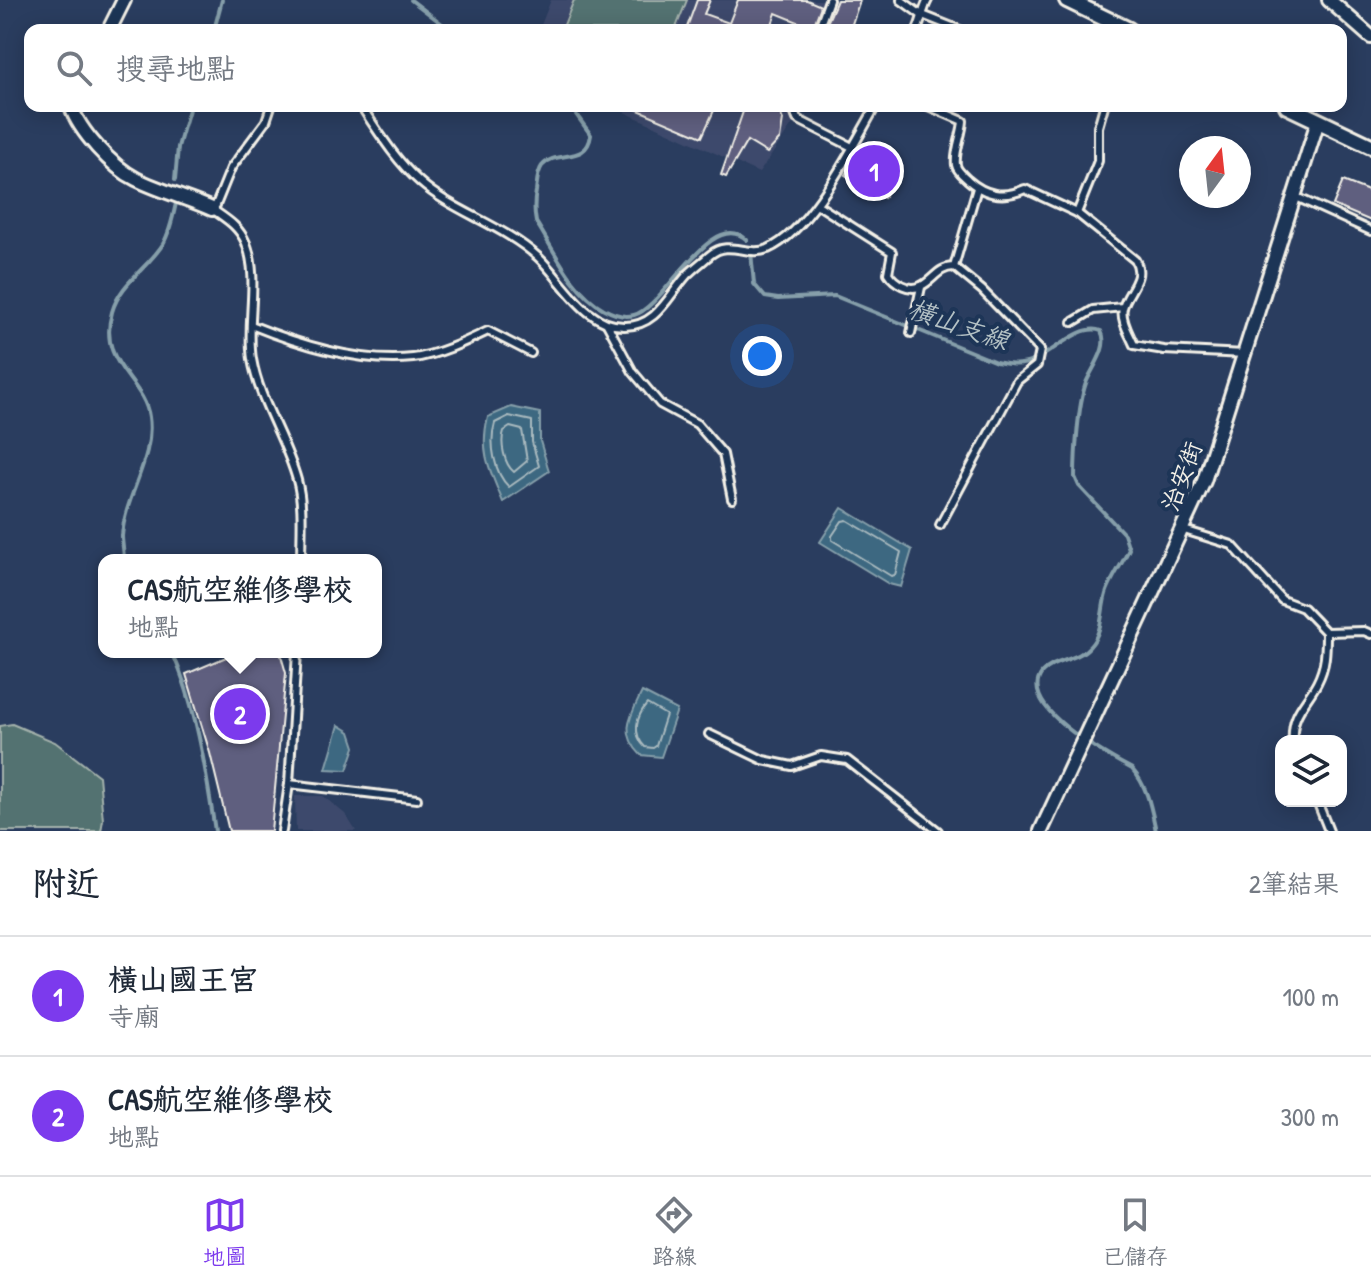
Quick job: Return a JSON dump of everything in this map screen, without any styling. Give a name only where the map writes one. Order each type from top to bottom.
[{"type":"street","points":[[112,24],[124,0]]},
{"type":"street","points":[[1067,0],[1117,24]]},
{"type":"street","points":[[1329,0],[1371,37]]},
{"type":"street","points":[[73,112],[85,134],[134,178],[212,209]]},
{"type":"street","points":[[1299,112],[1371,146]]},
{"type":"street","name":"治安街","points":[[1041,831],[1184,530],[1204,481],[1318,121]]},
{"type":"lane","points":[[820,24],[829,0]]},
{"type":"lane","points":[[901,0],[920,14],[945,24]]},
{"type":"lane","points":[[920,24],[920,14],[928,0]]},
{"type":"lane","points":[[269,112],[266,121],[231,168],[212,209],[239,229],[247,246],[251,267],[252,358],[298,482],[301,554]]},
{"type":"lane","points":[[365,112],[394,154],[422,184],[502,230],[538,256],[588,312],[607,324],[625,326],[645,323],[668,302],[687,275],[714,252],[724,247],[759,250],[783,238],[818,205],[872,112]]},
{"type":"lane","points":[[794,112],[797,119],[852,147]]},
{"type":"lane","points":[[942,112],[963,121],[956,165],[977,188],[996,196],[1025,189],[1077,213],[1135,260],[1139,275],[1123,307],[1127,331],[1134,345],[1164,350],[1245,354]]},
{"type":"lane","points":[[1077,213],[1098,161],[1098,127],[1102,112]]},
{"type":"lane","points":[[954,267],[977,188]]},
{"type":"lane","points":[[1294,196],[1371,231]]},
{"type":"lane","points":[[818,205],[892,252],[888,273],[892,280],[907,287],[921,287]]},
{"type":"lane","points":[[911,333],[921,287],[939,271],[954,267],[982,290],[1040,350],[1037,365],[1017,381],[940,525]]},
{"type":"lane","points":[[1073,322],[1093,310],[1123,307]]},
{"type":"lane","points":[[607,324],[633,372],[660,404],[697,424],[723,454],[732,499]]},
{"type":"lane","points":[[251,325],[285,339],[363,358],[414,358],[463,343],[488,331],[531,353]]},
{"type":"lane","points":[[1184,530],[1232,545],[1282,600],[1303,608],[1326,632],[1326,659],[1316,684],[1300,705],[1294,735]]},
{"type":"lane","points":[[1326,632],[1364,631],[1371,634]]},
{"type":"lane","points":[[282,831],[289,784],[297,658]]},
{"type":"lane","points":[[709,734],[763,760],[792,766],[821,756],[847,760],[938,831]]},
{"type":"lane","points":[[289,784],[417,799]]},
{"type":"lane","points":[[1319,807],[1329,831]]},
{"type":"shaded area","points":[[551,0],[854,0],[845,24],[541,24]]},
{"type":"shaded area","points":[[624,112],[801,112],[759,173]]},
{"type":"shaded area","points":[[295,796],[323,796],[345,814],[356,831],[296,831]]},
{"type":"green space","points":[[574,0],[687,0],[677,24],[564,24]]},
{"type":"green space","points":[[12,724],[55,742],[99,776],[101,831],[0,831],[0,726]]},
{"type":"water","points":[[511,407],[540,413],[540,441],[549,471],[503,502],[487,461],[486,429],[488,417]]},
{"type":"water","points":[[842,508],[912,550],[901,587],[889,584],[820,542]]},
{"type":"water","points":[[642,692],[677,710],[661,757],[641,755],[630,739],[631,717]]},
{"type":"water","points":[[339,725],[350,732],[355,747],[347,770],[326,769]]},
{"type":"building","points":[[697,0],[710,0],[704,14],[729,23],[738,0],[807,0],[821,6],[814,24],[803,24],[776,13],[772,24],[688,24]]},
{"type":"building","points":[[837,0],[860,0],[852,24],[827,24]]},
{"type":"building","points":[[643,112],[713,112],[702,137]]},
{"type":"building","points":[[743,112],[780,112],[783,120],[780,139],[767,153],[747,141],[726,177],[721,175]]},
{"type":"building","points":[[863,144],[902,167],[884,198],[845,175]]},
{"type":"building","points":[[1343,181],[1371,192],[1371,221],[1333,205]]},
{"type":"building","points":[[224,658],[282,658],[286,673],[271,831],[229,831],[186,674]]},
{"type":"waterway","points":[[216,24],[222,0]]},
{"type":"waterway","name":"橫山支線","points":[[411,0],[442,24]]},
{"type":"waterway","points":[[175,180],[178,147],[188,112]]},
{"type":"waterway","name":"橫山支線","points":[[574,112],[591,135],[588,144],[577,154],[555,158],[542,166],[535,214],[536,222],[566,270],[593,302],[615,314],[634,315],[660,295],[689,262],[719,236],[733,233],[747,240]]},
{"type":"waterway","points":[[124,554],[124,521],[144,462],[150,432],[145,404],[116,358],[109,330],[112,312],[121,293],[157,253],[165,239],[176,203]]},
{"type":"waterway","name":"橫山支線","points":[[751,252],[754,284],[765,297],[835,296],[996,362],[1027,363],[1083,331],[1101,331],[1102,351],[1086,383],[1081,404],[1075,477],[1079,486],[1124,534],[1129,549],[1108,588],[1094,640],[1079,655],[1047,668],[1038,686],[1042,701],[1053,715],[1087,742],[1132,769],[1145,790],[1156,831]]},
{"type":"waterway","points":[[175,658],[194,717],[215,831]]},
{"type":"place","name":"橫山國王宮","points":[[874,171]]},
{"type":"place","name":"CAS航空維修學校","points":[[240,714]]}]
